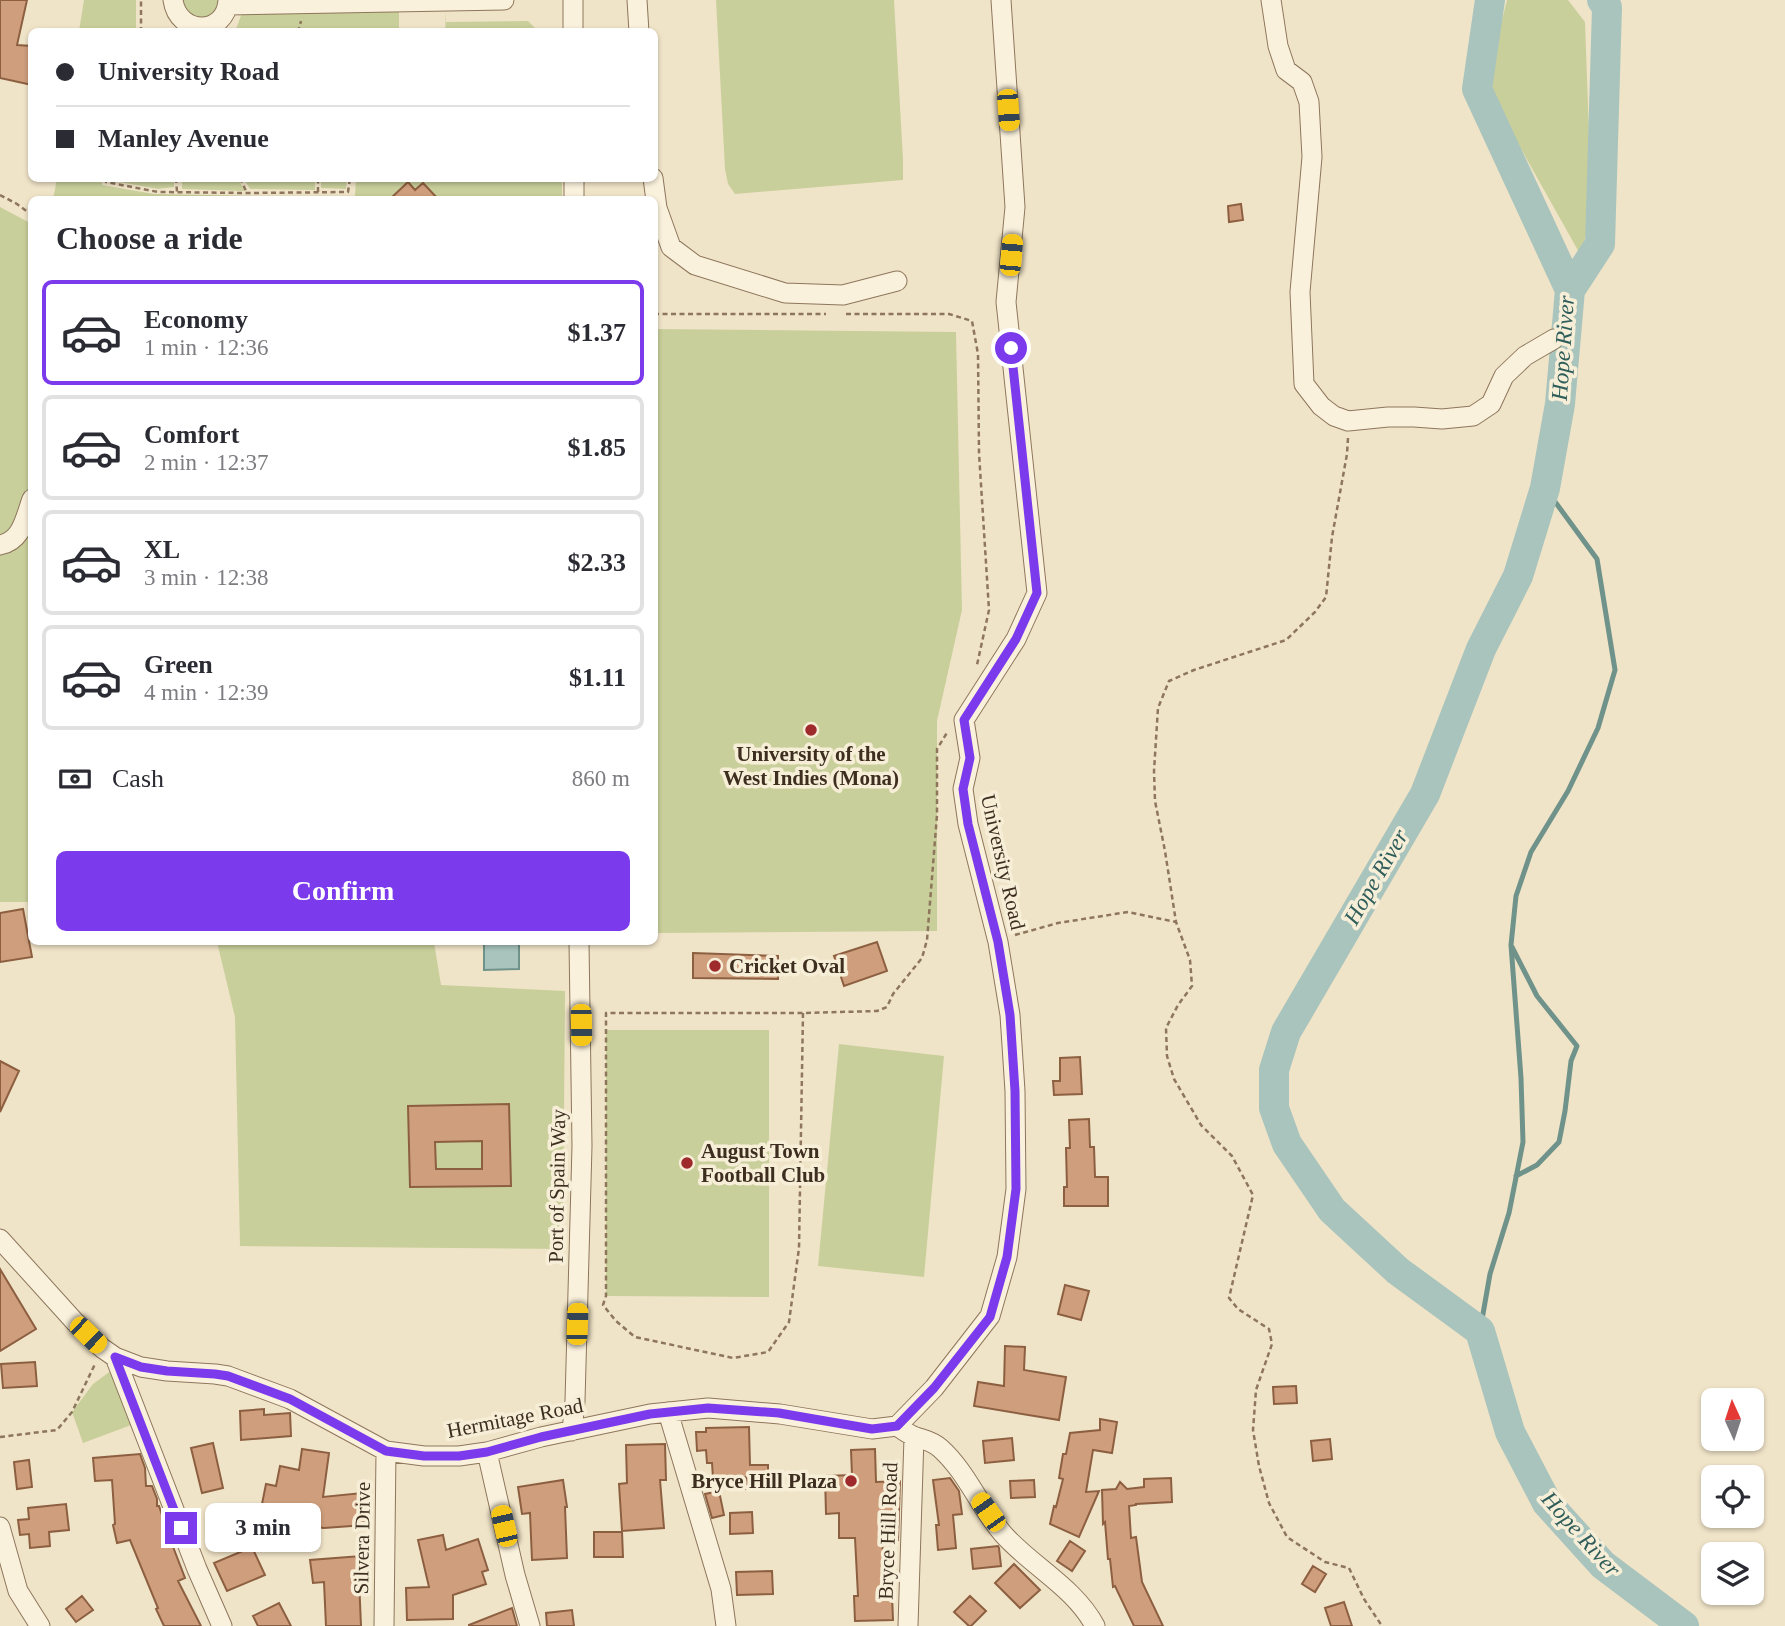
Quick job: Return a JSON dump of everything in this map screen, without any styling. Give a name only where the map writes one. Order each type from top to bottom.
[{"type":"street","points":[[173,0],[174,8],[185,23],[202,27],[219,21],[225,14],[228,3],[504,0]]},
{"type":"street","points":[[573,0],[573,28]]},
{"type":"street","points":[[637,0],[639,28]]},
{"type":"street","name":"University Road","points":[[905,1432],[934,1388],[990,1317],[1007,1257],[1016,1189],[1015,1091],[1010,1015],[998,942],[968,824],[963,789],[970,758],[964,720],[1016,639],[1037,593],[1006,302],[1016,207],[1001,0]]},
{"type":"street","points":[[1271,0],[1278,46],[1286,70],[1302,82],[1309,102],[1312,157],[1300,292],[1304,384],[1321,406],[1334,416],[1348,421],[1388,417],[1442,419],[1473,416],[1491,404],[1504,376],[1525,356],[1554,339]]},
{"type":"street","points":[[658,211],[671,247],[695,265],[785,293],[843,295],[897,281]]},
{"type":"street","points":[[0,545],[9,544],[19,535],[28,510]]},
{"type":"street","name":"Port of Spain Way","points":[[572,1431],[582,1146],[579,945]]},
{"type":"street","name":"Hermitage Road","points":[[0,1238],[75,1322],[108,1353],[141,1367],[228,1376],[290,1399],[386,1451],[424,1456],[459,1456],[487,1452],[541,1437],[650,1414],[708,1408],[779,1413],[905,1432]]},
{"type":"street","points":[[108,1353],[222,1626]]},
{"type":"street","points":[[668,1412],[721,1590],[726,1626]]},
{"type":"street","points":[[905,1432],[930,1440],[941,1449],[958,1468],[1003,1534],[1088,1612],[1095,1626]]},
{"type":"street","name":"Bryce Hill Road","points":[[905,1432],[908,1626]]},
{"type":"street","name":"Silvera Drive","points":[[384,1626],[386,1451]]},
{"type":"street","points":[[487,1452],[515,1575],[530,1626]]},
{"type":"street","points":[[0,1527],[18,1591],[40,1626]]},
{"type":"path","points":[[141,0],[141,28]]},
{"type":"path","points":[[106,182],[157,191],[247,193],[348,192],[349,182]]},
{"type":"path","points":[[176,182],[177,192]]},
{"type":"path","points":[[242,182],[247,193]]},
{"type":"path","points":[[318,182],[318,192]]},
{"type":"path","points":[[0,195],[28,212]]},
{"type":"path","points":[[658,314],[828,314]]},
{"type":"path","points":[[842,314],[949,314],[972,321],[978,354],[979,453],[989,610],[976,671]]},
{"type":"path","points":[[1348,421],[1347,454],[1332,537],[1326,597],[1315,612],[1286,640],[1194,670],[1169,681],[1158,708],[1154,771],[1155,801],[1176,922],[1190,960],[1192,986],[1166,1028],[1167,1056],[1174,1079],[1201,1125],[1232,1156],[1253,1195],[1229,1298],[1238,1309],[1269,1329],[1272,1344],[1256,1390],[1253,1430],[1259,1466],[1269,1503],[1287,1536],[1325,1562],[1349,1568],[1364,1600],[1382,1626]]},
{"type":"path","points":[[803,1013],[799,1248],[789,1322],[768,1352],[733,1358],[635,1337],[615,1321],[603,1304],[606,1296],[606,1013],[803,1013],[877,1011],[887,1007],[893,993],[922,958],[927,940],[937,815],[937,748],[950,727]]},
{"type":"path","points":[[998,942],[1058,923],[1128,912],[1176,922]]},
{"type":"path","points":[[0,1437],[57,1430],[72,1412],[108,1353]]},
{"type":"green space","points":[[84,0],[136,0],[136,28],[79,28]]},
{"type":"green space","points":[[180,0],[222,0],[213,17],[193,20]]},
{"type":"green space","points":[[716,0],[894,0],[903,180],[735,194],[728,184],[725,169]]},
{"type":"green space","points":[[1507,0],[1568,0],[1585,22],[1592,217],[1580,254],[1489,92]]},
{"type":"green space","points":[[243,10],[399,11],[399,28],[236,28]]},
{"type":"green space","points":[[446,11],[446,22],[528,21],[535,28],[445,28]]},
{"type":"green space","points":[[56,182],[102,182],[102,185],[154,194],[251,196],[54,196]]},
{"type":"green space","points":[[120,182],[174,182],[174,187],[158,189]]},
{"type":"green space","points":[[182,182],[240,182],[245,191],[182,189]]},
{"type":"green space","points":[[246,182],[315,182],[315,190],[250,189]]},
{"type":"green space","points":[[321,182],[347,182],[346,189],[321,188]]},
{"type":"green space","points":[[356,182],[562,182],[562,196],[355,196]]},
{"type":"green space","points":[[0,207],[28,222],[28,902],[0,902]]},
{"type":"green space","points":[[658,329],[956,332],[962,610],[937,721],[937,931],[658,933]]},
{"type":"green space","points":[[218,945],[434,945],[441,985],[565,991],[563,1249],[240,1246],[235,1017]]},
{"type":"green space","name":"August Town Football Club","points":[[606,1030],[769,1030],[769,1297],[606,1296]]},
{"type":"green space","points":[[839,1044],[944,1056],[924,1277],[818,1266]]},
{"type":"green space","points":[[116,1367],[142,1421],[83,1443],[72,1412],[93,1384]]},
{"type":"water","points":[[484,945],[519,945],[519,969],[484,970]]},
{"type":"building","points":[[0,0],[27,0],[17,45],[28,46],[28,84],[0,78]]},
{"type":"building","points":[[408,182],[415,190],[423,183],[435,196],[393,196]]},
{"type":"building","points":[[1241,204],[1243,220],[1229,222],[1228,206]]},
{"type":"building","points":[[23,909],[32,957],[0,962],[0,913]]},
{"type":"building","points":[[877,942],[887,971],[844,986],[834,956]]},
{"type":"building","points":[[693,953],[778,956],[778,979],[693,978]]},
{"type":"building","points":[[1080,1057],[1082,1094],[1054,1095],[1053,1081],[1060,1081],[1060,1058]]},
{"type":"building","points":[[0,1061],[19,1071],[0,1112]]},
{"type":"building","points":[[509,1104],[511,1186],[410,1187],[408,1106]],"holes":[[[482,1141],[482,1169],[436,1169],[435,1142]]]},
{"type":"building","points":[[1089,1119],[1095,1177],[1108,1177],[1108,1206],[1064,1206],[1064,1187],[1067,1187],[1066,1148],[1070,1148],[1069,1120]]},
{"type":"building","points":[[0,1269],[36,1329],[0,1351]]},
{"type":"building","points":[[1065,1285],[1089,1291],[1081,1320],[1058,1314]]},
{"type":"building","points":[[1005,1346],[1025,1347],[1024,1370],[1066,1377],[1059,1420],[974,1406],[978,1382],[1004,1386]]},
{"type":"building","points":[[35,1362],[37,1386],[3,1388],[1,1364]]},
{"type":"building","points":[[1296,1386],[1297,1403],[1274,1404],[1273,1387]]},
{"type":"building","points":[[264,1409],[264,1415],[290,1413],[291,1436],[241,1440],[240,1411]]},
{"type":"building","points":[[1100,1419],[1117,1422],[1112,1453],[1093,1450],[1086,1492],[1099,1491],[1079,1537],[1050,1524],[1063,1479],[1059,1478],[1070,1433],[1100,1430]]},
{"type":"building","points":[[749,1427],[750,1465],[768,1465],[768,1489],[746,1489],[746,1477],[713,1478],[712,1463],[707,1463],[706,1450],[697,1451],[696,1432],[706,1432],[706,1428]]},
{"type":"building","points":[[1012,1438],[1014,1460],[985,1463],[983,1441]]},
{"type":"building","points":[[1330,1439],[1332,1459],[1313,1461],[1311,1441]]},
{"type":"building","points":[[213,1443],[223,1488],[202,1493],[191,1448]]},
{"type":"building","points":[[665,1444],[666,1480],[660,1480],[664,1528],[622,1531],[619,1484],[627,1483],[626,1445]]},
{"type":"building","points":[[302,1449],[329,1453],[323,1497],[362,1493],[365,1525],[324,1528],[284,1523],[283,1529],[258,1524],[266,1484],[276,1486],[280,1466],[299,1470]]},
{"type":"building","points":[[875,1449],[876,1482],[900,1481],[898,1540],[882,1540],[886,1595],[892,1595],[893,1620],[855,1621],[854,1596],[858,1596],[855,1538],[839,1538],[839,1513],[826,1514],[825,1476],[852,1475],[851,1450]]},
{"type":"building","points":[[140,1454],[145,1468],[146,1486],[152,1486],[185,1578],[178,1581],[201,1626],[164,1626],[130,1540],[117,1543],[113,1525],[112,1480],[95,1481],[93,1458]]},
{"type":"building","points":[[29,1460],[32,1487],[17,1489],[14,1462]]},
{"type":"building","points":[[950,1478],[959,1491],[962,1514],[953,1515],[956,1548],[938,1550],[936,1525],[939,1525],[933,1480]]},
{"type":"building","points":[[1171,1478],[1172,1502],[1129,1506],[1131,1538],[1136,1537],[1142,1582],[1163,1626],[1134,1626],[1115,1586],[1113,1587],[1105,1522],[1103,1524],[1102,1490],[1116,1489],[1120,1482],[1127,1489],[1144,1487],[1144,1479]]},
{"type":"building","points":[[563,1480],[567,1507],[567,1558],[532,1560],[530,1513],[522,1514],[518,1487]]},
{"type":"building","points":[[1034,1480],[1035,1497],[1011,1498],[1010,1481]]},
{"type":"building","points":[[719,1491],[724,1515],[712,1518],[705,1494]]},
{"type":"building","points":[[66,1504],[69,1530],[49,1532],[50,1546],[30,1548],[29,1534],[20,1535],[18,1520],[29,1519],[28,1508]]},
{"type":"building","points":[[752,1512],[753,1533],[730,1534],[730,1513]]},
{"type":"building","points":[[594,1532],[622,1532],[623,1557],[594,1557]]},
{"type":"building","points":[[443,1535],[446,1550],[478,1539],[488,1570],[482,1572],[486,1584],[453,1595],[453,1619],[407,1620],[406,1588],[429,1587],[418,1540]]},
{"type":"building","points":[[1070,1541],[1085,1551],[1072,1571],[1057,1561]]},
{"type":"building","points":[[998,1546],[1001,1566],[973,1569],[971,1549]]},
{"type":"building","points":[[252,1547],[265,1575],[227,1591],[214,1563]]},
{"type":"building","points":[[361,1556],[361,1626],[326,1626],[324,1582],[313,1583],[310,1560]]},
{"type":"building","points":[[1014,1564],[1040,1590],[1020,1608],[995,1583]]},
{"type":"building","points":[[1313,1566],[1326,1574],[1315,1592],[1302,1584]]},
{"type":"building","points":[[772,1571],[773,1594],[737,1595],[736,1572]]},
{"type":"building","points":[[82,1596],[93,1610],[76,1622],[66,1609]]},
{"type":"building","points":[[970,1596],[986,1611],[969,1626],[954,1612]]},
{"type":"building","points":[[1344,1602],[1352,1626],[1331,1626],[1325,1608]]},
{"type":"building","points":[[279,1603],[291,1626],[258,1626],[253,1616]]},
{"type":"building","points":[[512,1608],[517,1626],[469,1626],[469,1625]]},
{"type":"building","points":[[572,1610],[574,1626],[547,1626],[546,1613]]},
{"type":"waterway","name":"Hope River","points":[[1490,0],[1477,89],[1570,290],[1560,404],[1545,488],[1518,576],[1481,649],[1425,794],[1286,1032],[1274,1070],[1274,1108],[1287,1144],[1332,1210],[1398,1271],[1480,1331],[1510,1432],[1547,1503],[1603,1565],[1684,1626]]},
{"type":"waterway","points":[[1570,290],[1600,244],[1607,7],[1602,0]]},
{"type":"waterway","points":[[1480,1331],[1490,1274],[1509,1213],[1523,1142],[1511,945],[1516,896],[1531,852],[1568,791],[1598,728],[1615,670],[1597,559],[1545,488]]},
{"type":"waterway","points":[[1512,947],[1537,996],[1577,1046],[1571,1061],[1559,1142],[1537,1165],[1516,1176]]},
{"type":"place","name":"University of the West Indies (Mona)","points":[[811,730]]},
{"type":"place","name":"Cricket Oval","points":[[715,966]]},
{"type":"place","name":"August Town Football Club","points":[[687,1163]]},
{"type":"place","name":"Bryce Hill Plaza","points":[[851,1481]]},
{"type":"route","points":[[181,1528],[115,1357],[141,1367],[228,1376],[290,1399],[386,1451],[424,1456],[459,1456],[487,1452],[541,1437],[650,1414],[708,1408],[779,1413],[872,1429],[897,1426],[934,1388],[990,1317],[1007,1257],[1016,1189],[1015,1091],[1010,1015],[998,942],[965,807],[963,789],[970,758],[964,720],[1016,639],[1037,593],[1011,348]]}]
